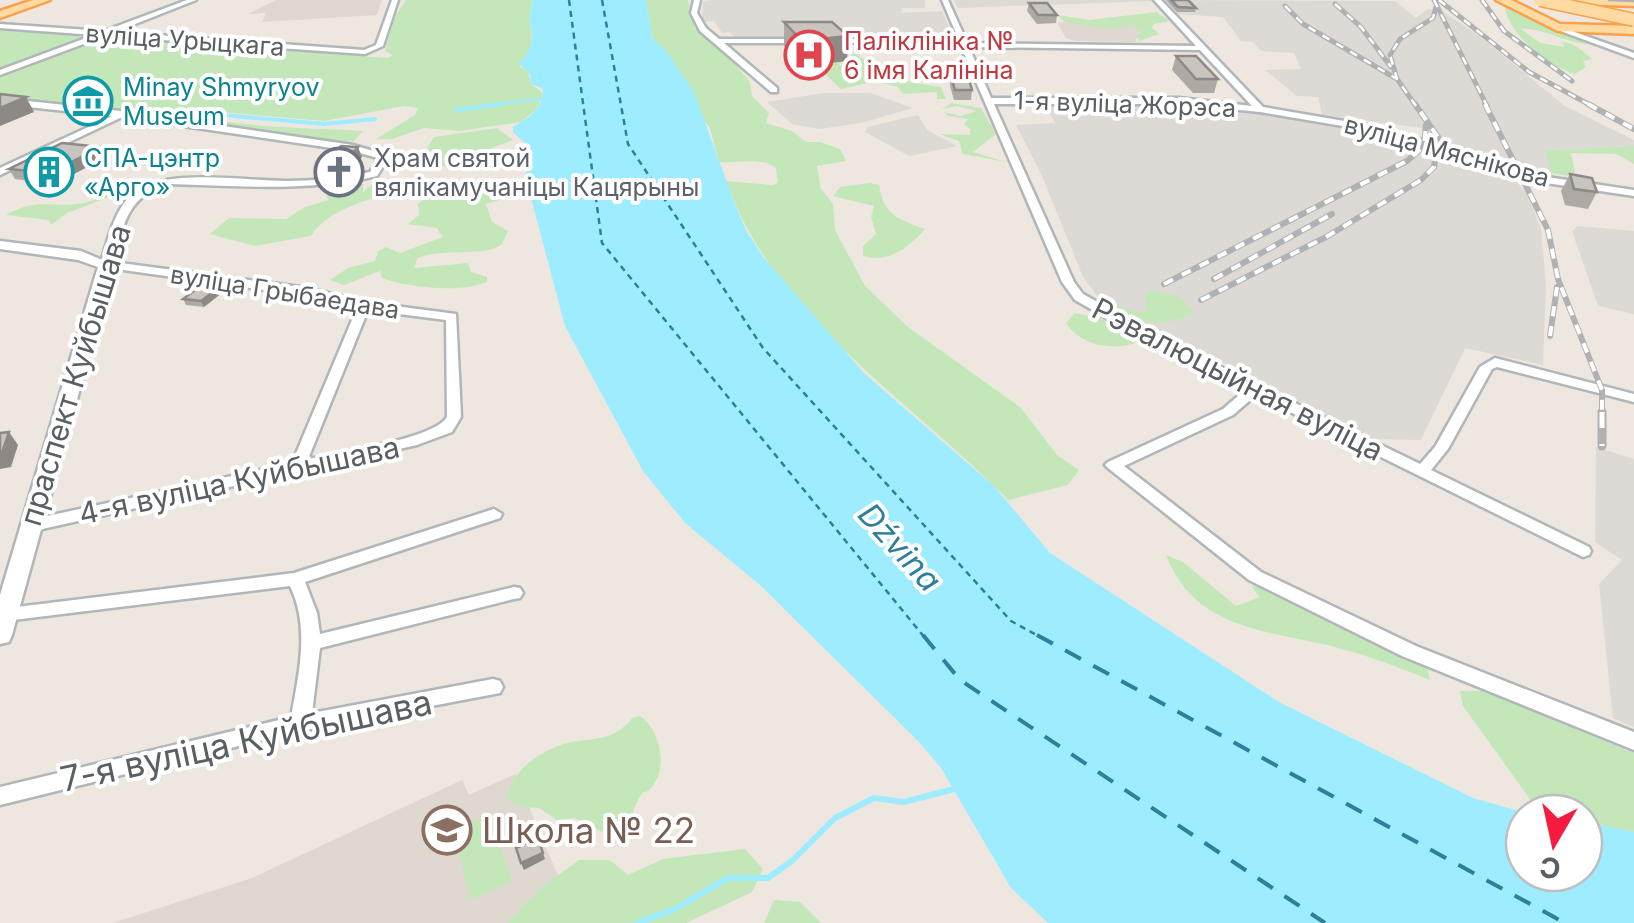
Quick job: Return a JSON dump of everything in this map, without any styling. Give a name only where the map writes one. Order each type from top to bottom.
[{"type":"main road","points":[[0,13],[34,0]]},
{"type":"main road","points":[[0,13],[44,0]]},
{"type":"main road","points":[[1505,0],[1634,18]]},
{"type":"main road","points":[[1535,7],[1633,2]]},
{"type":"main road","points":[[1535,7],[1558,27],[1634,30]]},
{"type":"street","points":[[0,74],[193,0]]},
{"type":"street","name":"вуліца Урыцкага","points":[[0,26],[369,51],[379,46],[395,0]]},
{"type":"street","points":[[697,0],[696,20],[774,90]]},
{"type":"street","name":"Рэвалюцыйная вуліца","points":[[946,0],[1072,290],[1094,308],[1584,551]]},
{"type":"street","points":[[1157,0],[1260,109]]},
{"type":"street","points":[[1558,27],[1634,56]]},
{"type":"street","points":[[721,42],[966,42],[1203,48]]},
{"type":"street","points":[[0,101],[121,114]]},
{"type":"street","name":"1-я вуліца Жорэса","points":[[990,101],[1179,101],[1260,109]]},
{"type":"street","name":"вуліца Мяснікова","points":[[1260,109],[1366,127],[1546,180],[1634,193]]},
{"type":"street","points":[[0,172],[121,114]]},
{"type":"street","name":"праспект Куйбышава","points":[[3,624],[8,572],[29,526],[106,265],[133,194],[151,184],[201,180],[308,183],[374,174],[384,157],[374,152],[121,114]]},
{"type":"street","name":"вуліца Грыбаедава","points":[[0,245],[81,256],[106,265],[308,292],[364,306],[452,317],[454,416],[447,429]]},
{"type":"street","points":[[299,464],[364,306]]},
{"type":"street","points":[[1422,471],[1442,449],[1487,367],[1495,362],[1634,398]]},
{"type":"street","points":[[1255,389],[1228,412],[1112,465],[1255,576],[1408,651],[1634,741]]},
{"type":"street","name":"4-я вуліца Куйбышава","points":[[29,526],[417,440],[447,429]]},
{"type":"street","points":[[3,624],[295,579],[494,514]]},
{"type":"street","points":[[295,579],[304,594],[312,643],[300,723]]},
{"type":"street","points":[[312,643],[514,593]]},
{"type":"street","name":"7-я вуліца Куйбышава","points":[[0,796],[300,723],[493,687]]},
{"type":"shaded area","points":[[276,0],[382,0],[377,15],[262,22],[266,13],[248,14]]},
{"type":"shaded area","points":[[925,0],[925,8],[902,8],[901,13],[942,11],[953,37],[736,38],[729,32],[722,33],[714,21],[702,22],[703,1]]},
{"type":"shaded area","points":[[954,0],[1152,0],[1154,1],[958,8]]},
{"type":"shaded area","points":[[1164,0],[1395,1],[1416,18],[1428,9],[1440,10],[1474,32],[1565,106],[1634,140],[1634,146],[1547,150],[1551,173],[1423,139],[1422,128],[1322,115],[1318,97],[1297,96],[1265,70],[1301,69],[1294,53],[1261,51],[1253,42],[1241,41],[1223,17],[1177,14]]},
{"type":"shaded area","points":[[1057,22],[1142,23],[1135,42],[1075,41],[1066,38]]},
{"type":"shaded area","points":[[824,93],[870,93],[913,108],[861,123],[819,129],[792,124],[767,102]]},
{"type":"shaded area","points":[[1044,103],[1178,103],[1329,122],[1509,173],[1528,195],[1541,229],[1546,285],[1543,365],[1465,348],[1421,440],[1373,439],[1100,300],[1083,277],[1042,176],[1016,125],[1055,123]]},
{"type":"shaded area","points":[[918,115],[927,130],[957,146],[909,156],[865,132],[868,127]]},
{"type":"shaded area","points":[[1578,226],[1634,231],[1634,314],[1598,306],[1572,231]]},
{"type":"shaded area","points":[[1596,447],[1634,459],[1634,727],[1613,718],[1599,584],[1622,560],[1595,542]]},
{"type":"shaded area","name":"Школа № 22","points":[[515,774],[562,885],[528,923],[113,923],[252,878],[462,780],[469,795]]},
{"type":"green space","points":[[406,0],[533,0],[532,39],[520,67],[528,71],[531,84],[543,93],[537,109],[521,122],[460,131],[424,128],[392,139],[376,139],[415,115],[418,108],[404,106],[324,121],[197,110],[186,113],[252,125],[363,131],[354,141],[340,143],[100,106],[0,97],[0,77],[105,38],[387,58],[393,55],[385,51],[395,17]]},
{"type":"green space","points":[[646,0],[688,0],[695,28],[723,50],[750,82],[752,96],[769,113],[766,123],[792,131],[806,142],[840,149],[846,161],[817,166],[821,189],[833,204],[835,230],[865,286],[908,327],[1021,408],[1057,455],[1079,470],[1068,485],[1008,500],[811,316],[777,275],[748,230],[726,181],[772,185],[778,183],[776,168],[756,161],[719,162],[694,92],[667,52],[652,38]]},
{"type":"green space","points":[[1505,6],[1593,44],[1521,29],[1540,43],[1564,47],[1562,42],[1570,44],[1592,59],[1583,61],[1586,67],[1575,74],[1553,64],[1521,37]]},
{"type":"green space","points":[[1156,12],[1170,21],[1154,24],[1152,28],[1159,34],[1139,41],[1137,36],[1141,32],[1133,25],[1112,29],[1064,22],[1058,15],[1089,20]]},
{"type":"green space","points":[[0,29],[88,37],[0,71]]},
{"type":"green space","points":[[857,53],[860,58],[875,60],[894,77],[941,87],[946,99],[937,99],[937,92],[903,94],[898,87],[876,81],[841,89],[821,71],[832,66],[827,63],[838,59],[842,64],[837,66],[858,65],[851,55]]},
{"type":"green space","points":[[951,103],[981,108],[996,134],[973,152],[1006,162],[963,154],[959,141],[939,134],[970,135],[964,124],[968,119],[944,112],[960,116],[977,111],[957,106],[942,109]]},
{"type":"green space","points":[[497,128],[513,140],[484,151],[481,162],[476,164],[439,165],[433,163],[434,154],[425,152],[434,137]]},
{"type":"green space","points":[[1634,146],[1634,164],[1616,154],[1571,153],[1575,173],[1567,176],[1551,173],[1546,150]]},
{"type":"green space","points":[[481,181],[504,183],[514,189],[510,197],[486,204],[492,222],[508,231],[502,244],[486,251],[418,258],[414,268],[468,263],[471,272],[487,277],[487,282],[463,287],[420,287],[382,278],[380,271],[344,285],[330,280],[348,268],[375,261],[378,251],[386,247],[400,253],[443,237],[437,228],[408,224],[419,215],[418,204],[432,192]]},
{"type":"green space","points":[[375,182],[400,184],[330,217],[311,236],[254,246],[210,234],[229,218],[286,219],[305,207],[329,200],[326,196],[343,184],[363,184],[363,192]]},
{"type":"green space","points":[[879,185],[884,204],[894,215],[925,229],[906,247],[882,258],[863,256],[863,246],[876,234],[871,217],[874,206],[833,196],[840,187]]},
{"type":"green space","points":[[108,193],[117,194],[67,213],[51,225],[49,220],[6,215],[32,205],[81,203]]},
{"type":"green space","points":[[1150,290],[1180,296],[1194,313],[1170,321],[1145,321],[1097,304],[1100,299],[1146,312],[1145,296]]},
{"type":"green space","points":[[1075,313],[1115,321],[1146,338],[1125,346],[1092,343],[1066,323]]},
{"type":"green space","points":[[1166,555],[1183,562],[1236,606],[1260,597],[1251,586],[1318,607],[1427,667],[1430,680],[1354,652],[1233,622],[1194,598],[1178,579]]},
{"type":"green space","points":[[1460,691],[1483,691],[1634,753],[1634,832],[1604,826],[1604,793],[1526,793],[1463,706]]},
{"type":"green space","points":[[640,716],[657,739],[660,770],[624,825],[602,832],[575,818],[557,820],[539,808],[522,807],[507,799],[514,779],[538,756],[568,743],[611,735]]},
{"type":"green space","points":[[490,815],[512,881],[471,900],[453,832]]},
{"type":"green space","points":[[745,849],[763,869],[752,892],[686,923],[507,923],[542,887],[579,860],[610,860],[628,875],[663,859]]},
{"type":"green space","points":[[774,900],[800,902],[821,923],[764,923]]},
{"type":"water","name":"Dźvina","points":[[533,0],[646,0],[652,38],[667,52],[694,92],[734,202],[764,258],[864,373],[994,486],[1050,553],[1279,702],[1473,798],[1504,807],[1504,893],[1604,893],[1604,826],[1634,832],[1634,923],[1048,923],[1011,888],[941,768],[919,742],[760,585],[685,523],[643,471],[565,326],[526,179],[526,144],[513,132],[513,127],[534,112],[542,96],[543,89],[531,84],[530,74],[519,64],[532,39]]},
{"type":"building","points":[[1171,0],[1188,0],[1196,8],[1178,7]]},
{"type":"building","points":[[1029,3],[1047,3],[1057,15],[1038,15]]},
{"type":"building","points":[[784,22],[832,22],[848,36],[802,41]]},
{"type":"building","points":[[1176,56],[1196,56],[1218,79],[1196,79]]},
{"type":"building","points":[[951,76],[968,76],[972,90],[955,90]]},
{"type":"building","points":[[0,94],[26,97],[0,108]]},
{"type":"building","points":[[62,143],[101,147],[49,173],[9,169]]},
{"type":"building","points":[[341,146],[358,147],[345,162],[323,164]]},
{"type":"building","points":[[1570,174],[1592,178],[1597,192],[1574,189]]},
{"type":"building","points":[[203,284],[221,286],[201,301],[183,299]]},
{"type":"building","points":[[9,432],[2,453],[0,454],[0,433]]},
{"type":"building","points":[[538,838],[543,853],[521,863],[516,848]]},
{"type":"waterway","points":[[483,106],[547,98]]},
{"type":"waterway","points":[[456,110],[502,104]]},
{"type":"waterway","points":[[190,112],[324,124],[375,119]]},
{"type":"waterway","points":[[637,923],[675,909],[728,878],[768,878],[793,860],[835,818],[874,798],[904,802],[958,788]]},
{"type":"ferry route","points":[[569,0],[602,243],[925,638]]},
{"type":"ferry route","points":[[602,0],[628,144],[763,348],[1011,621],[1042,638]]},
{"type":"ferry route","points":[[923,635],[960,680],[1325,923]]},
{"type":"ferry route","points":[[1037,635],[1565,923]]},
{"type":"tram line","points":[[1609,0],[1634,1]]},
{"type":"railway","points":[[1434,0],[1487,106]]},
{"type":"railway","points":[[1439,0],[1529,72],[1592,106]]},
{"type":"railway","points":[[1482,0],[1504,31],[1572,81]]},
{"type":"railway","points":[[1335,4],[1361,27],[1391,67]]},
{"type":"railway","points":[[1285,6],[1303,24],[1397,79]]},
{"type":"railway","points":[[1397,79],[1390,55],[1400,39],[1433,18],[1436,7]]},
{"type":"railway","points":[[1397,79],[1416,106]]},
{"type":"railway","points":[[1201,300],[1326,237],[1421,180],[1434,167],[1438,137],[1415,104]]},
{"type":"railway","points":[[1485,104],[1548,230],[1558,279],[1602,390],[1602,446]]},
{"type":"railway","points":[[1588,104],[1634,129]]},
{"type":"railway","points":[[1164,284],[1407,161],[1424,146],[1426,125]]},
{"type":"railway","points":[[1214,279],[1332,214]]},
{"type":"railway","points":[[1550,336],[1557,287]]},
{"type":"place","name":"Паліклініка № 6 імя Калініна","points":[[809,55]]},
{"type":"place","name":"Minay Shmyryov Museum","points":[[88,101]]},
{"type":"place","name":"СПА-цэнтр «Арго»","points":[[49,172]]},
{"type":"place","name":"Храм святой вялікамучаніцы Кацярыны","points":[[339,172]]},
{"type":"place","name":"Школа № 22","points":[[447,830]]}]
